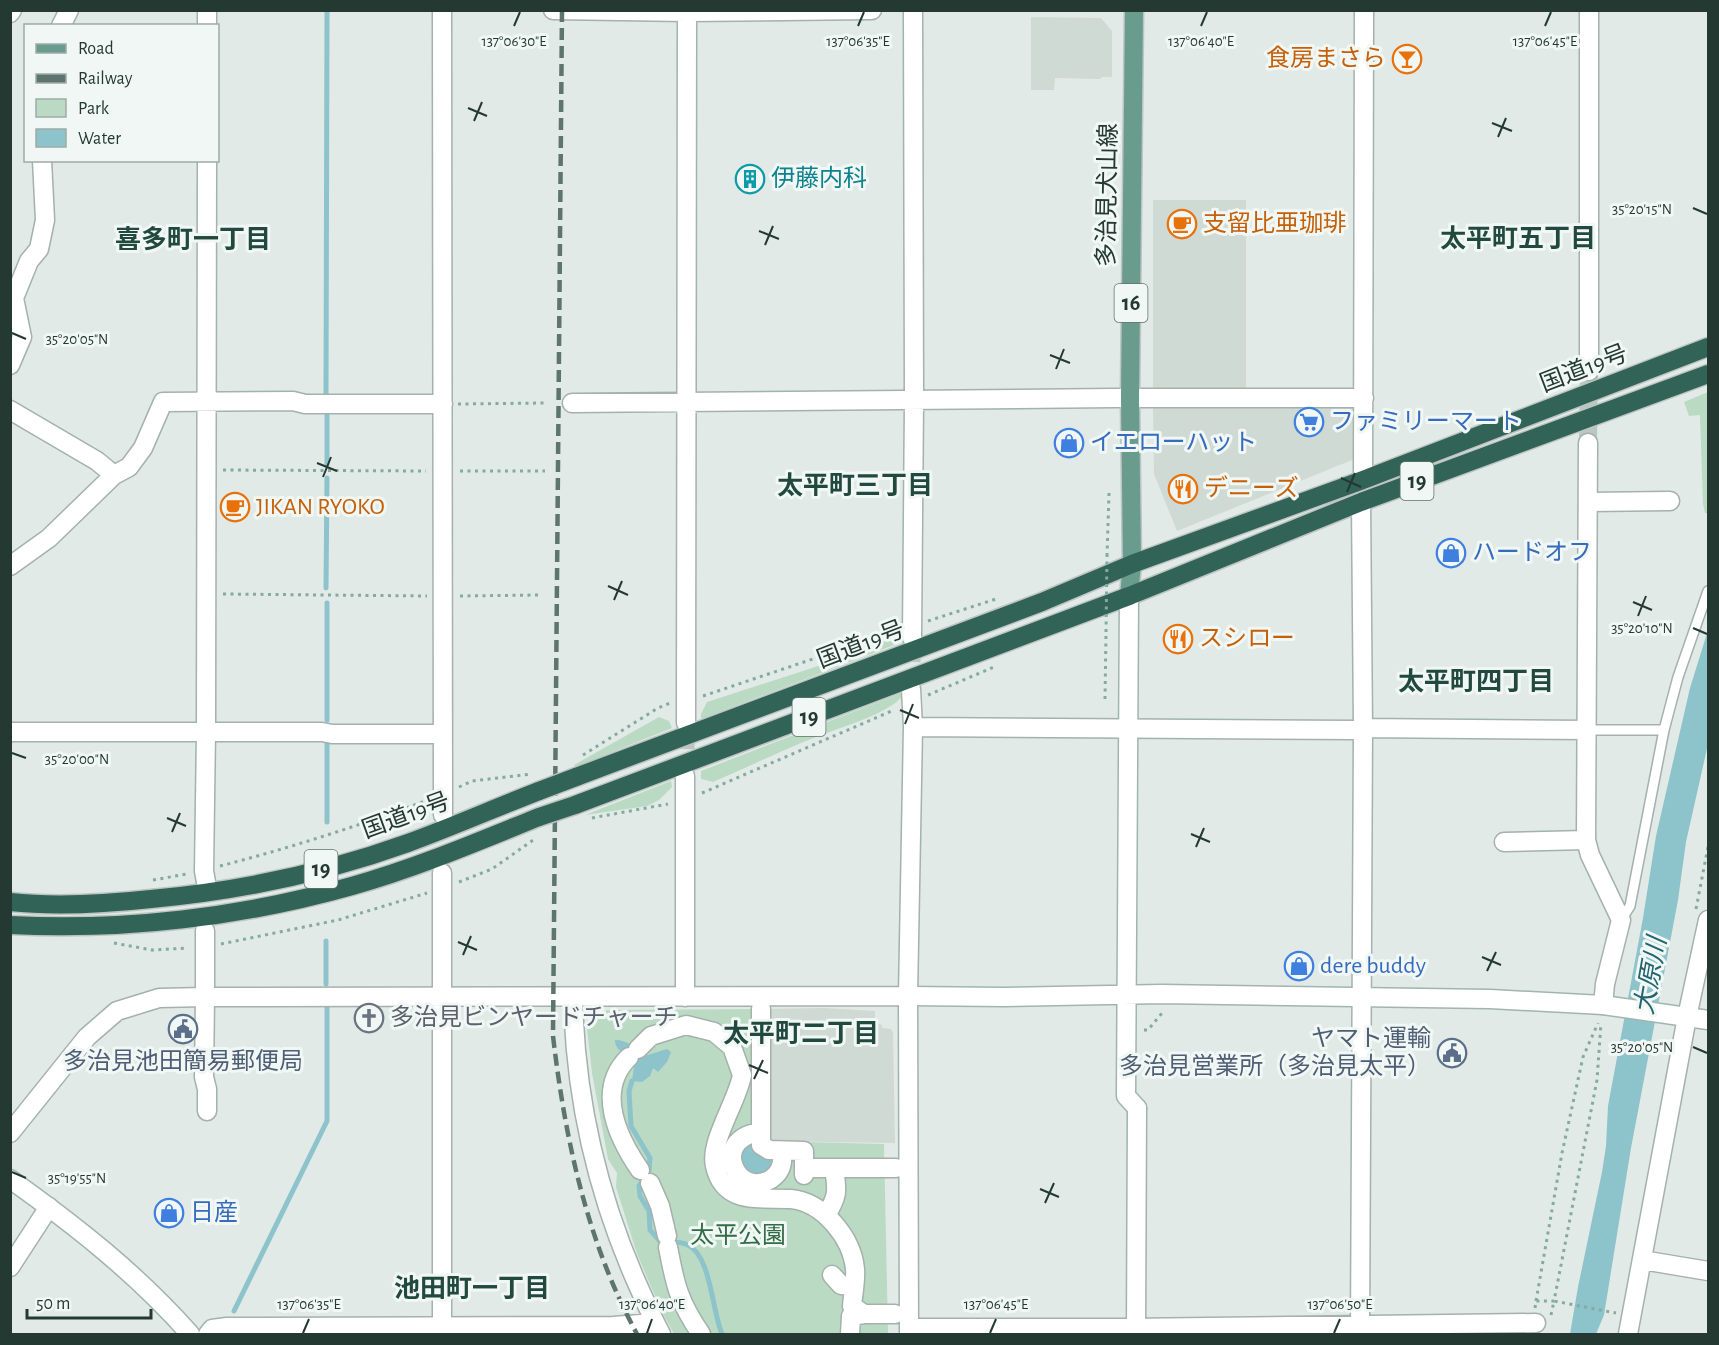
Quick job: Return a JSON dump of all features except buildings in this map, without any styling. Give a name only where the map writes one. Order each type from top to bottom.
[{"type":"highway","name":"国道19号","points":[[10,902],[116,903],[196,895],[263,884],[337,865],[407,843],[538,782],[576,777],[1020,610],[1132,564],[1363,480],[1708,347]]},
{"type":"highway","name":"国道19号","points":[[10,925],[48,927],[146,922],[246,910],[351,886],[414,867],[539,817],[580,812],[1129,596],[1360,502],[1708,374]]},
{"type":"main road","name":"多治見犬山線","points":[[1129,596],[1132,564],[1130,398],[1134,10]]},
{"type":"street","points":[[62,24],[69,10]]},
{"type":"street","points":[[442,10],[443,815]]},
{"type":"street","points":[[553,10],[872,10]]},
{"type":"street","points":[[912,631],[913,10]]},
{"type":"street","points":[[1363,480],[1364,10]]},
{"type":"street","points":[[1588,371],[1589,10]]},
{"type":"street","points":[[686,723],[687,11]]},
{"type":"street","points":[[10,365],[22,337],[14,298],[29,261],[39,249],[45,220],[42,162]]},
{"type":"street","points":[[205,877],[207,162]]},
{"type":"street","points":[[572,403],[1364,398]]},
{"type":"street","points":[[10,566],[49,538],[114,475],[129,467],[143,448],[163,402],[293,400],[305,404],[443,404]]},
{"type":"street","points":[[10,410],[97,461],[114,475]]},
{"type":"street","points":[[1588,442],[1586,840],[1590,855],[1621,920],[1605,984],[1603,1014]]},
{"type":"street","points":[[1588,502],[1670,501]]},
{"type":"street","points":[[1360,502],[1363,728],[1360,1329]]},
{"type":"street","points":[[1129,596],[1126,1096],[1137,1108],[1136,1331]]},
{"type":"street","points":[[912,695],[908,996],[909,1331],[1360,1329],[1536,1323]]},
{"type":"street","points":[[912,727],[1587,730]]},
{"type":"street","points":[[10,732],[443,734]]},
{"type":"street","points":[[685,997],[686,776]]},
{"type":"street","points":[[1504,842],[1586,840]]},
{"type":"street","points":[[442,873],[442,1330]]},
{"type":"street","points":[[1628,1335],[1682,1016],[1708,920]]},
{"type":"street","points":[[206,931],[204,1077],[207,1089],[207,1111]]},
{"type":"street","points":[[10,1133],[87,1037],[117,1011],[159,998],[1004,997],[1127,993],[1490,999],[1603,1014],[1682,1016],[1708,1020]]},
{"type":"street","points":[[573,997],[578,1077],[590,1145],[614,1228],[660,1327]]},
{"type":"street","points":[[761,1009],[761,1145],[769,1150],[804,1150],[804,1171],[834,1168],[896,1168]]},
{"type":"street","points":[[701,1335],[686,1312],[673,1277],[660,1206],[624,1143],[612,1106],[613,1085],[618,1071],[633,1053],[651,1036],[686,1025],[714,1032],[732,1047],[742,1075],[715,1149],[714,1166],[721,1182],[733,1193],[753,1199],[793,1199],[826,1215],[843,1234],[851,1254],[855,1269],[852,1306],[864,1314]]},
{"type":"street","points":[[742,1075],[761,1074]]},
{"type":"street","points":[[755,1133],[747,1135],[734,1146],[732,1163],[741,1178],[758,1184],[766,1182],[778,1173],[783,1161],[782,1155]]},
{"type":"street","points":[[826,1215],[836,1198],[834,1168]]},
{"type":"street","points":[[10,1179],[127,1269],[159,1299],[190,1335]]},
{"type":"street","points":[[10,1267],[49,1207]]},
{"type":"street","points":[[1642,1260],[1708,1270]]},
{"type":"street","points":[[832,1275],[841,1285],[854,1286]]},
{"type":"street","points":[[208,1335],[212,1329],[227,1327],[442,1330],[660,1327],[686,1312]]},
{"type":"street","points":[[850,1335],[852,1316],[895,1314]]},
{"type":"lane","points":[[1621,920],[1630,906],[1664,730],[1678,677],[1708,591]]},
{"type":"lane","points":[[1587,730],[1664,730]]},
{"type":"path","points":[[443,404],[546,403]]},
{"type":"path","points":[[206,470],[545,471]]},
{"type":"path","points":[[1105,699],[1108,493]]},
{"type":"path","points":[[206,594],[540,595]]},
{"type":"path","points":[[577,759],[658,708],[674,701],[694,699],[912,631],[1000,598]]},
{"type":"path","points":[[580,812],[658,807],[685,799],[866,723],[912,695],[972,678],[1004,662]]},
{"type":"path","points":[[149,880],[205,877],[277,851],[361,825],[472,781],[538,782]]},
{"type":"path","points":[[1148,1030],[1162,1013]]},
{"type":"path","points":[[1536,1301],[1562,1153],[1583,1057],[1603,1014]]},
{"type":"path","points":[[1536,1323],[1549,1325],[1597,1080],[1603,1014]]},
{"type":"path","points":[[1554,1301],[1631,1316]]},
{"type":"shaded area","points":[[1031,17],[1101,18],[1112,31],[1112,77],[1101,77],[1101,79],[1055,78],[1054,90],[1031,90]]},
{"type":"shaded area","points":[[1153,200],[1246,200],[1246,388],[1153,388]]},
{"type":"shaded area","points":[[1153,408],[1355,408],[1357,458],[1177,531],[1154,474]]},
{"type":"shaded area","points":[[824,1008],[875,1011],[875,1020],[878,1020],[878,1024],[882,1025],[882,1028],[891,1029],[893,1033],[895,1143],[764,1141],[765,1009]]},
{"type":"green space","points":[[1708,392],[1708,513],[1705,513],[1700,415],[1689,416],[1684,402]]},
{"type":"green space","points":[[892,638],[902,642],[701,719],[707,702],[840,659]]},
{"type":"green space","points":[[902,693],[903,695],[896,702],[863,720],[803,742],[713,782],[701,779],[701,771]]},
{"type":"green space","points":[[659,717],[669,721],[672,728],[575,767],[574,765]]},
{"type":"green space","points":[[671,781],[672,787],[659,800],[647,806],[585,815]]},
{"type":"green space","name":"太平公園","points":[[765,1009],[764,1141],[884,1144],[888,1334],[674,1334],[637,1254],[616,1187],[617,1173],[608,1159],[592,1073],[587,1028],[607,1010]]},
{"type":"water","name":"大原川","points":[[1708,630],[1708,744],[1686,842],[1678,900],[1631,1148],[1604,1315],[1596,1334],[1570,1334],[1602,1172],[1608,1106],[1656,836],[1690,688]]},
{"type":"water","points":[[615,1040],[628,1043],[645,1056],[667,1049],[671,1052],[667,1062],[658,1072],[653,1068],[650,1076],[642,1082],[632,1081],[635,1060],[619,1050]]},
{"type":"water","points":[[745,1138],[780,1157],[764,1179],[741,1172],[739,1145]]},
{"type":"waterway","points":[[326,397],[327,10]]},
{"type":"waterway","points":[[327,411],[327,464]]},
{"type":"waterway","points":[[326,588],[327,478]]},
{"type":"waterway","points":[[327,603],[327,720]]},
{"type":"waterway","points":[[327,740],[327,822]]},
{"type":"waterway","points":[[326,941],[326,984]]},
{"type":"waterway","points":[[234,1311],[327,1121],[327,1006]]},
{"type":"waterway","points":[[632,1081],[629,1091],[631,1126],[650,1158],[649,1171],[639,1186],[640,1196],[649,1211],[650,1230],[660,1241],[685,1244],[696,1251],[706,1272],[722,1334]]},
{"type":"tunnel","points":[[1588,443],[1589,371]]},
{"type":"tunnel","points":[[911,689],[912,638]]},
{"type":"tunnel","points":[[685,776],[686,723]]},
{"type":"railway","points":[[562,10],[553,1036],[564,1113],[581,1189],[604,1263],[637,1334]]},
{"type":"place","name":"食房まさら","points":[[1407,59]]},
{"type":"place","name":"伊藤内科","points":[[750,179]]},
{"type":"place","name":"支留比亜珈琲","points":[[1182,224]]},
{"type":"place","name":"ファミリーマート","points":[[1309,422]]},
{"type":"place","name":"イエローハット","points":[[1069,443]]},
{"type":"place","name":"デニーズ","points":[[1183,489]]},
{"type":"place","name":"JIKAN RYOKO","points":[[235,507]]},
{"type":"place","name":"ハードオフ","points":[[1451,553]]},
{"type":"place","name":"スシロー","points":[[1178,639]]},
{"type":"place","name":"dere buddy","points":[[1299,966]]},
{"type":"place","name":"多治見ビンヤードチャーチ","points":[[369,1018]]},
{"type":"place","name":"多治見池田簡易郵便局","points":[[183,1029]]},
{"type":"place","name":"ヤマト運輸 多治見営業所（多治見太平）","points":[[1452,1053]]},
{"type":"place","name":"日産","points":[[169,1213]]},
{"type":"district","name":"太平町五丁目","points":[[1518,239]]},
{"type":"district","name":"喜多町一丁目","points":[[193,240]]},
{"type":"district","name":"太平町三丁目","points":[[855,486]]},
{"type":"district","name":"太平町四丁目","points":[[1476,682]]},
{"type":"district","name":"太平町二丁目","points":[[801,1034]]},
{"type":"district","name":"池田町一丁目","points":[[472,1289]]}]
